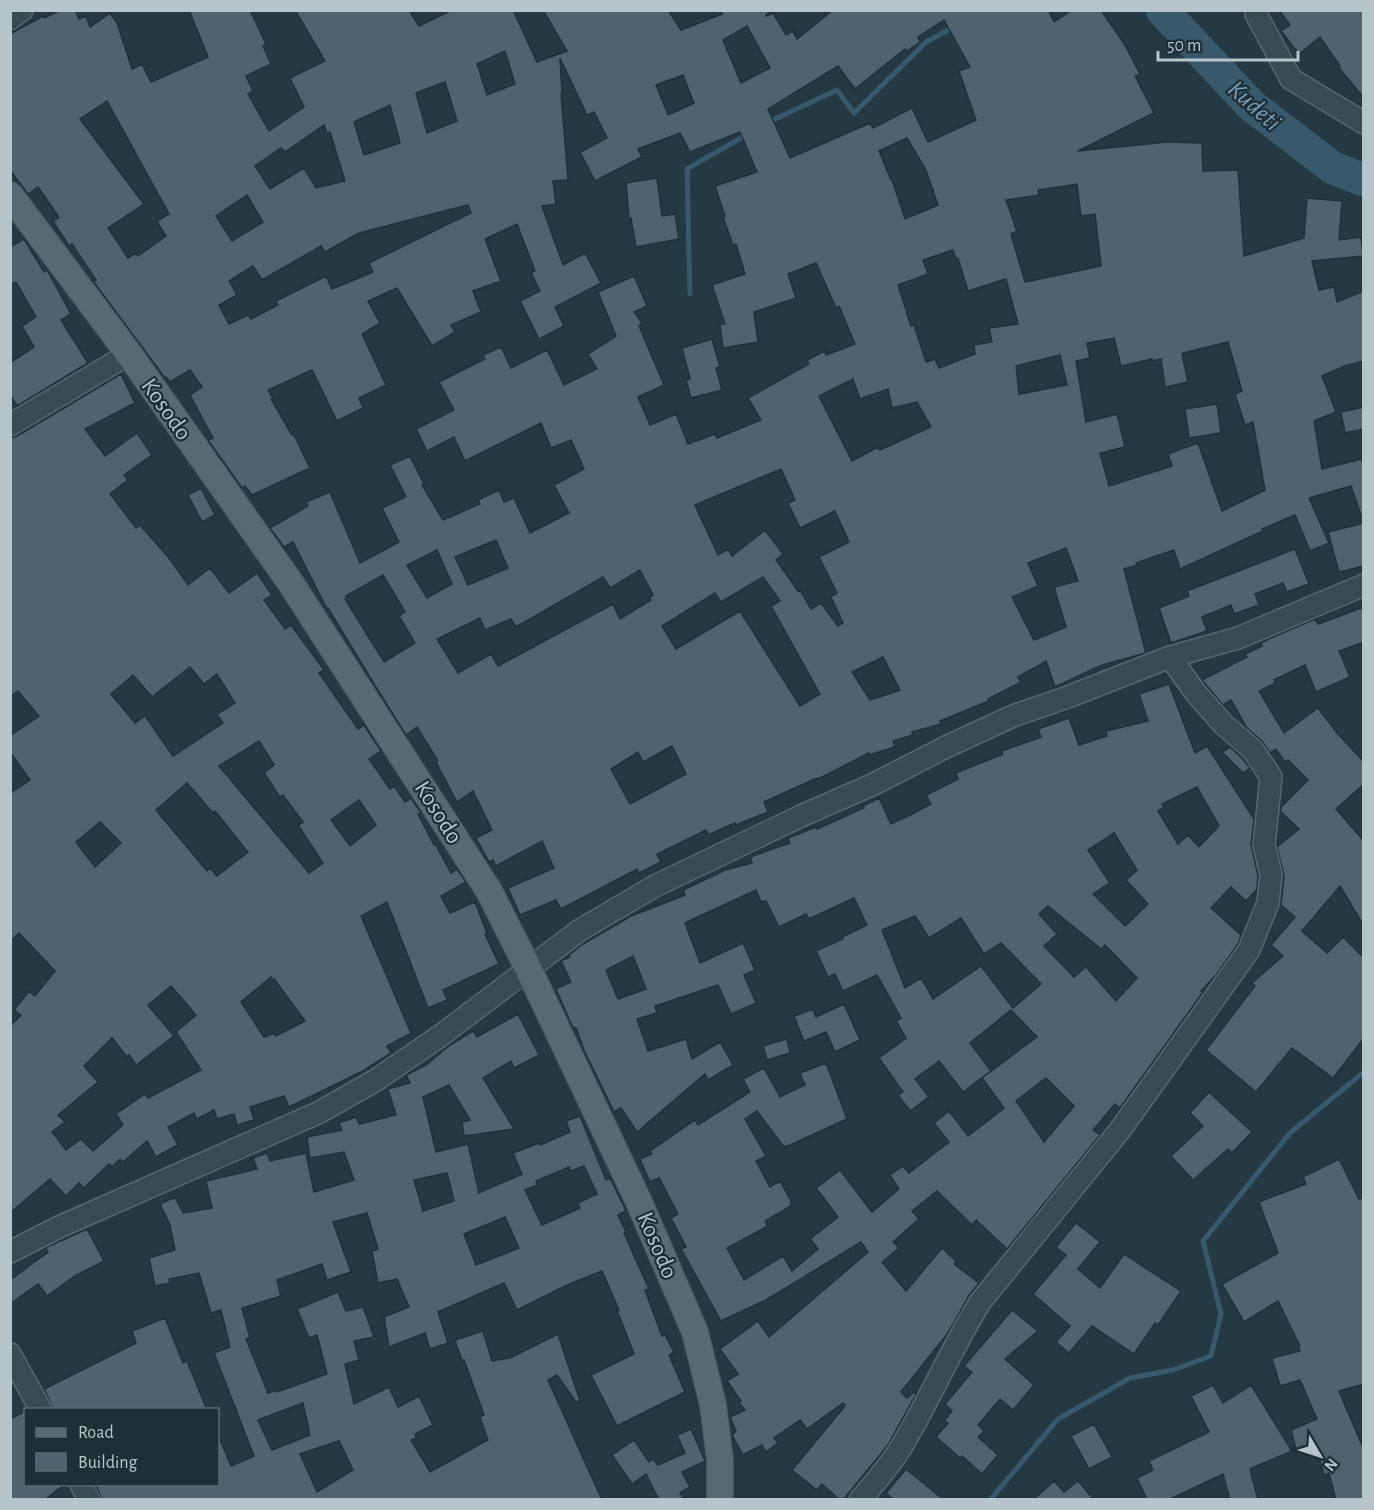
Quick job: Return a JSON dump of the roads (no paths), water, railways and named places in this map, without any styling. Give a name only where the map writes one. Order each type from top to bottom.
[{"type":"main road","name":"Kosodo","points":[[10,195],[129,354],[290,582],[489,891],[639,1202],[695,1332],[713,1406],[720,1460],[720,1500]]},
{"type":"street","points":[[10,19],[22,10]]},
{"type":"street","points":[[1257,10],[1256,14],[1290,79],[1364,123]]},
{"type":"street","points":[[10,425],[129,354]]},
{"type":"street","points":[[10,1252],[69,1222],[320,1112],[376,1080],[440,1036],[580,930],[655,886],[801,816],[874,784],[1013,716],[1170,657],[1238,638],[1364,585]]},
{"type":"street","points":[[860,1500],[903,1445],[981,1301],[1120,1130],[1249,950],[1268,903],[1271,875],[1264,845],[1271,777],[1253,750],[1223,724],[1195,692],[1170,657]]},
{"type":"street","points":[[10,1354],[40,1408]]},
{"type":"street","points":[[82,1486],[89,1500]]},
{"type":"waterway","name":"Kudeti","points":[[1162,10],[1252,106],[1333,168],[1364,180]]},
{"type":"waterway","points":[[767,123],[837,90],[854,113],[926,42],[954,27]]},
{"type":"waterway","points":[[690,294],[687,169],[746,135]]},
{"type":"waterway","points":[[990,1500],[1058,1419],[1130,1378],[1173,1370],[1211,1356],[1221,1314],[1203,1241],[1290,1133],[1364,1072]]}]
